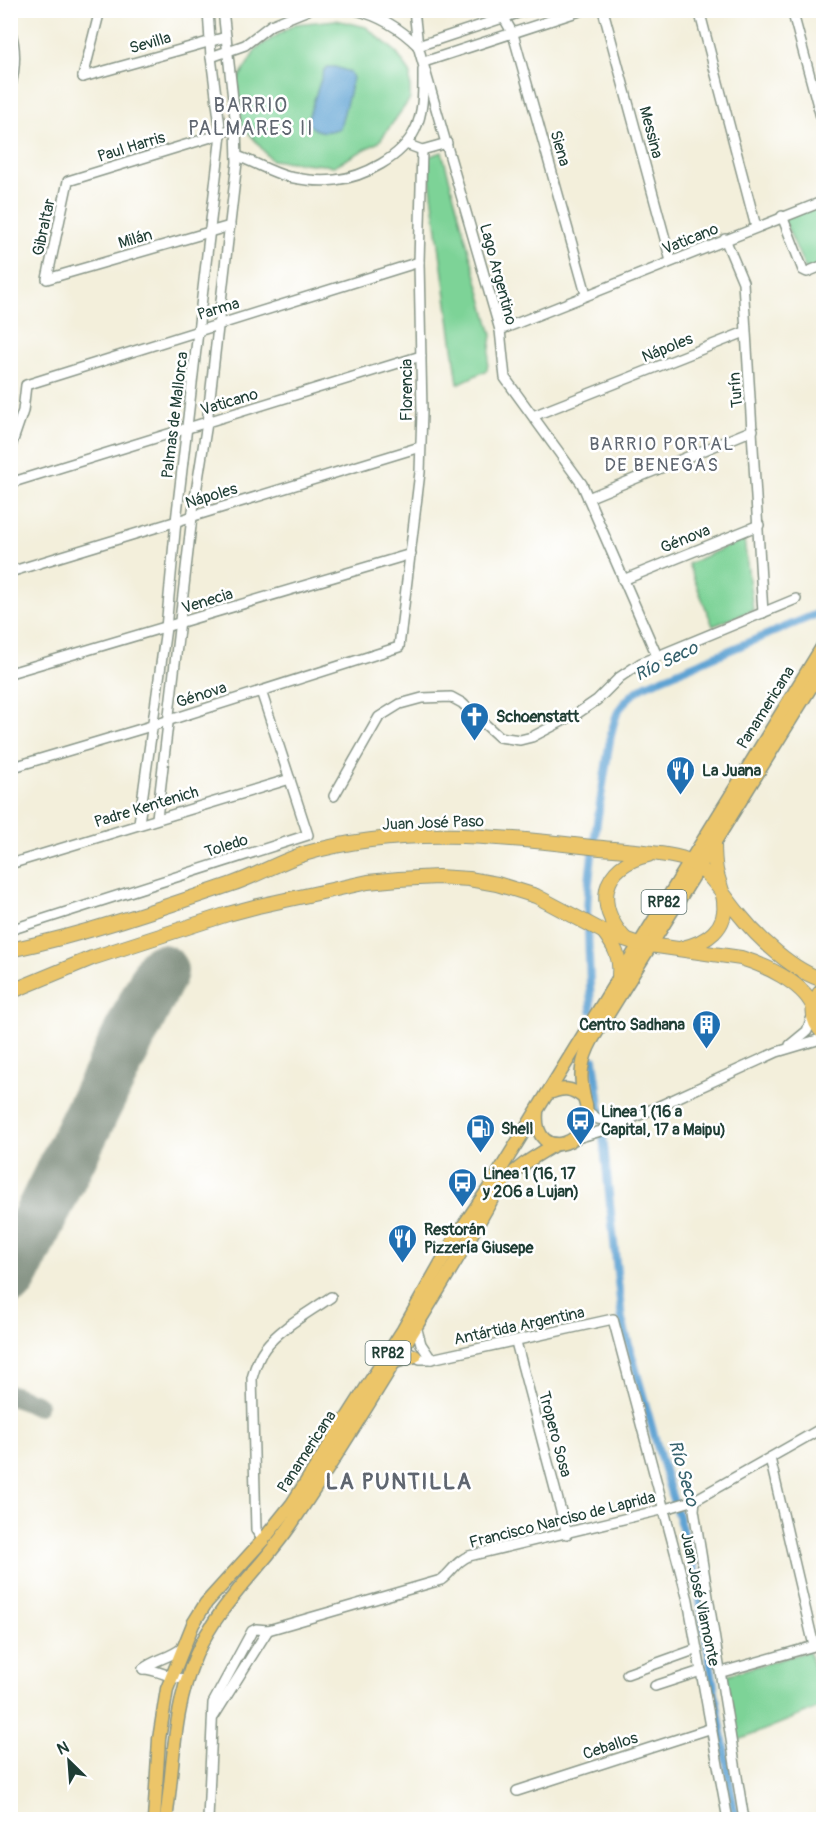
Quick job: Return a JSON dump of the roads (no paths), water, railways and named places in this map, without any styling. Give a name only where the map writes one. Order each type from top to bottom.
[{"type":"highway","name":"Juan José Paso","points":[[10,950],[54,941],[121,920],[234,883],[295,857],[331,847],[377,840],[444,836],[500,837],[653,854],[693,864]]},
{"type":"highway","points":[[677,949],[702,942],[718,928],[724,916],[725,908],[716,871],[714,841]]},
{"type":"highway","points":[[638,943],[616,928],[608,913],[606,901],[609,885],[622,867],[634,859],[653,854]]},
{"type":"highway","points":[[693,864],[720,887],[740,915],[768,944],[798,969],[824,980]]},
{"type":"highway","points":[[10,992],[92,958],[228,914],[368,882],[438,877],[469,879],[521,890],[604,932],[638,943],[741,958],[758,964],[800,989],[809,997],[816,1024],[824,1036]]},
{"type":"highway","points":[[604,932],[616,951],[620,965],[619,975]]},
{"type":"highway","points":[[813,1010],[817,995],[824,988]]},
{"type":"main road","name":"Panamericana","points":[[154,1820],[162,1713],[170,1677],[193,1624],[206,1603],[263,1540],[313,1473],[403,1330],[455,1238],[537,1112],[638,943],[693,864],[824,645]]},
{"type":"main road","name":"Panamericana","points":[[693,864],[714,841],[821,670]]},
{"type":"main road","name":"Panamericana","points":[[166,1820],[176,1728],[188,1678],[197,1654],[216,1620],[286,1531],[405,1345],[497,1190],[507,1177],[524,1162],[556,1144],[572,1140],[582,1131],[587,1119],[580,1083],[585,1053],[638,943]]},
{"type":"main road","points":[[548,1094],[568,1088],[575,1091],[585,1104]]},
{"type":"main road","points":[[537,1112],[539,1133],[546,1142],[556,1144]]},
{"type":"main road","points":[[394,1362],[415,1356]]},
{"type":"street","name":"Sevilla","points":[[100,10],[83,77],[226,37]]},
{"type":"street","name":"Palmas de Mallorca","points":[[139,823],[166,627],[176,521],[221,134],[208,10]]},
{"type":"street","name":"Palmas de Mallorca","points":[[157,818],[192,517],[220,323],[237,156],[236,126],[226,53],[223,10]]},
{"type":"street","points":[[212,57],[245,45],[271,25],[308,10]]},
{"type":"street","points":[[355,10],[394,25],[418,46],[504,14],[527,10]]},
{"type":"street","name":"Lago Argentino","points":[[414,10],[418,46],[500,330],[505,378],[582,484],[657,656]]},
{"type":"street","points":[[237,156],[269,171],[308,180],[336,180],[359,174],[377,166],[406,144],[414,131],[420,117],[424,62],[583,10]]},
{"type":"street","name":"Messina","points":[[603,10],[671,261]]},
{"type":"street","points":[[699,10],[756,227]]},
{"type":"street","points":[[792,10],[824,128]]},
{"type":"street","name":"Siena","points":[[504,14],[513,34],[586,294]]},
{"type":"street","points":[[10,30],[15,55],[10,89]]},
{"type":"street","name":"Paul Harris","points":[[68,180],[221,134],[236,126]]},
{"type":"street","points":[[406,144],[422,150],[447,143]]},
{"type":"street","name":"Florencia","points":[[399,647],[420,472],[422,412],[419,262],[422,150]]},
{"type":"street","name":"Gibraltar","points":[[47,279],[68,180]]},
{"type":"street","name":"Vaticano","points":[[500,330],[782,216],[823,202]]},
{"type":"street","points":[[782,216],[803,270],[807,272],[824,266]]},
{"type":"street","name":"Milán","points":[[47,279],[230,226]]},
{"type":"street","name":"Turín","points":[[725,239],[743,282],[763,613]]},
{"type":"street","name":"Parma","points":[[10,449],[23,411],[26,385],[419,262]]},
{"type":"street","name":"Nápoles","points":[[533,416],[745,332]]},
{"type":"street","name":"Vaticano","points":[[10,483],[421,356]]},
{"type":"street","points":[[588,498],[753,430]]},
{"type":"street","name":"Nápoles","points":[[10,572],[420,447]]},
{"type":"street","name":"Génova","points":[[623,580],[759,525]]},
{"type":"street","name":"Venecia","points":[[10,673],[411,554]]},
{"type":"street","points":[[334,796],[379,717],[400,704],[422,698],[451,697],[462,703],[499,737],[520,740],[532,737],[578,713],[610,688],[620,677],[641,663],[796,600]]},
{"type":"street","name":"Génova","points":[[10,768],[399,647]]},
{"type":"street","points":[[821,670],[824,693]]},
{"type":"street","name":"Toledo","points":[[10,930],[308,834],[261,691]]},
{"type":"street","name":"Padre Kentenich","points":[[10,864],[290,779]]},
{"type":"street","points":[[777,1052],[807,1031],[813,1010]]},
{"type":"street","points":[[572,1140],[622,1124],[777,1052],[824,1036]]},
{"type":"street","points":[[585,1104],[598,1119],[622,1122],[631,1119]]},
{"type":"street","points":[[263,1540],[256,1530],[252,1378],[257,1361],[265,1347],[298,1319],[331,1297]]},
{"type":"street","name":"Antártida Argentina","points":[[415,1356],[431,1359],[613,1319]]},
{"type":"street","name":"Juan José Viamonte","points":[[613,1319],[688,1600],[728,1818]]},
{"type":"street","points":[[416,1326],[421,1344],[431,1359]]},
{"type":"street","points":[[403,1330],[405,1345],[415,1356]]},
{"type":"street","name":"Tropero Sosa","points":[[516,1342],[567,1534]]},
{"type":"street","name":"Francisco Narciso de Laprida","points":[[208,1820],[210,1734],[214,1697],[249,1634],[256,1629],[268,1630],[441,1580],[456,1563],[469,1556],[567,1534],[695,1500],[824,1427]]},
{"type":"street","points":[[722,1672],[813,1646],[770,1458]]},
{"type":"street","name":"Juan José Viamonte","points":[[695,1500],[694,1510],[722,1672],[744,1820]]},
{"type":"street","points":[[212,1718],[268,1630]]},
{"type":"street","points":[[182,1648],[143,1669],[157,1671],[170,1677],[188,1678]]},
{"type":"street","points":[[627,1674],[697,1649]]},
{"type":"street","points":[[655,1686],[701,1671]]},
{"type":"street","name":"Ceballos","points":[[518,1791],[712,1728]]},
{"type":"street","points":[[717,1820],[728,1818]]},
{"type":"water","points":[[328,67],[350,72],[353,78],[340,128],[322,131],[313,128],[307,121],[324,70]]},
{"type":"waterway","name":"Río Seco","points":[[587,915],[591,863],[609,745],[614,721],[622,705],[646,685],[824,611]]},
{"type":"waterway","name":"Río Seco","points":[[588,931],[591,1010]]},
{"type":"waterway","name":"Río Seco","points":[[594,1059],[601,1113]]},
{"type":"waterway","name":"Río Seco","points":[[603,1136],[622,1320],[695,1571],[736,1820]]},
{"type":"place","name":"Schoenstatt","points":[[475,742]]},
{"type":"place","name":"La Juana","points":[[681,796]]},
{"type":"place","name":"Centro Sadhana","points":[[706,1050]]},
{"type":"place","name":"Linea 1 (16 a Capital, 17 a Maipu)","points":[[580,1146]]},
{"type":"place","name":"Shell","points":[[480,1154]]},
{"type":"place","name":"Linea 1 (16, 17 y 206 a Lujan)","points":[[462,1208]]},
{"type":"place","name":"Restorán Pizzería Giusepe","points":[[403,1264]]},
{"type":"district","name":"BARRIO PALMARES II","points":[[251,116]]},
{"type":"district","name":"BARRIO PORTAL DE BENEGAS","points":[[662,454]]},
{"type":"district","name":"LA PUNTILLA","points":[[399,1481]]}]
